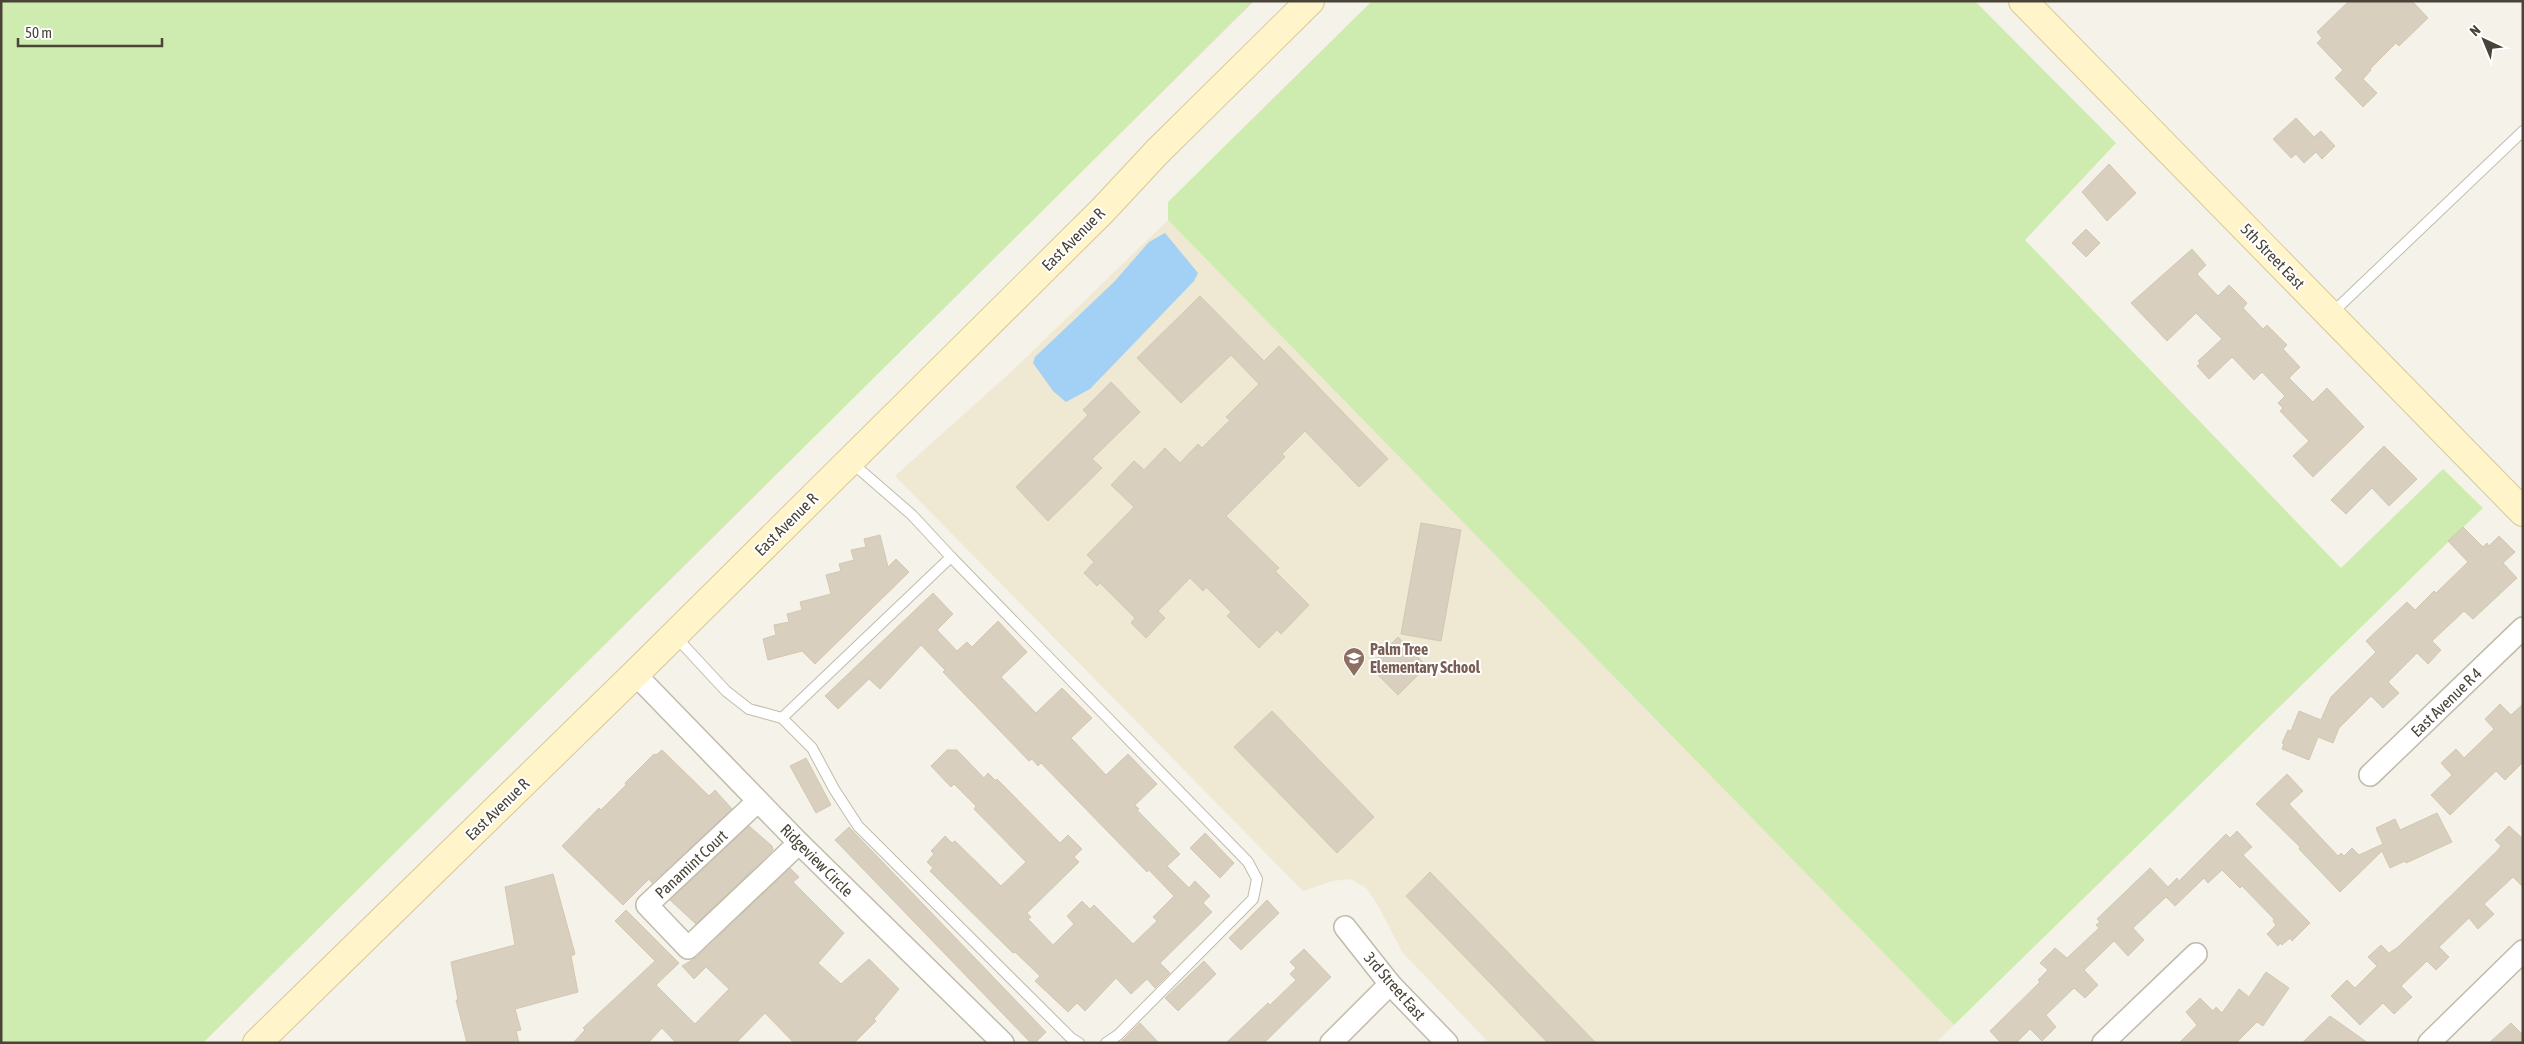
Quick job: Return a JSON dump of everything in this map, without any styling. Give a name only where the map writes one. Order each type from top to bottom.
[{"type":"street","name":"East Avenue R","points":[[257,1043],[635,674],[1310,1]]},
{"type":"street","name":"5th Street East","points":[[2023,1],[2523,512]]},
{"type":"street","name":"East Avenue R 4","points":[[2370,775],[2523,628]]},
{"type":"street","name":"Ridgeview Circle","points":[[635,674],[799,843],[1003,1043]]},
{"type":"street","name":"Panamint Court","points":[[758,801],[648,905],[688,948],[799,843]]},
{"type":"street","name":"3rd Street East","points":[[1345,927],[1390,984],[1447,1043]]},
{"type":"street","points":[[2429,1043],[2523,950]]},
{"type":"street","points":[[2103,1043],[2196,954]]},
{"type":"street","points":[[1331,1043],[1390,984]]},
{"type":"lane","points":[[2330,314],[2523,131]]},
{"type":"lane","points":[[850,461],[912,515],[1248,862],[1258,879],[1254,899],[1118,1035],[1106,1043]]},
{"type":"lane","points":[[782,718],[951,557]]},
{"type":"lane","points":[[674,635],[726,691],[749,709],[782,718],[812,748],[834,789],[858,826],[1071,1038],[1079,1043]]},
{"type":"shaded area","name":"Palm Tree Elementary School","points":[[1168,220],[1954,1025],[1936,1043],[1489,1043],[1402,952],[1378,905],[1366,888],[1351,879],[1332,881],[1303,891],[895,476],[1012,371]]},
{"type":"green space","points":[[1,1],[1254,1],[203,1043],[1,1043]]},
{"type":"green space","points":[[1372,1],[1975,1],[2116,143],[2025,240],[2341,568],[2443,469],[2483,508],[1954,1025],[1168,220],[1168,202]]},
{"type":"water","points":[[1165,233],[1198,273],[1194,281],[1090,389],[1066,402],[1053,391],[1033,363],[1035,357],[1114,282],[1149,242]]},
{"type":"building","points":[[2349,1],[2412,1],[2428,18],[2399,46],[2396,43],[2370,69],[2363,79],[2377,93],[2363,107],[2335,78],[2343,70],[2317,43],[2322,38],[2317,32]]},
{"type":"building","points":[[2296,118],[2314,137],[2321,131],[2335,146],[2322,159],[2316,152],[2304,163],[2296,154],[2291,158],[2273,139]]},
{"type":"building","points":[[2109,164],[2136,193],[2107,221],[2082,192]]},
{"type":"building","points":[[2086,229],[2100,243],[2086,257],[2072,243]]},
{"type":"building","points":[[2192,249],[2206,265],[2197,274],[2218,296],[2229,285],[2247,303],[2243,308],[2263,329],[2267,325],[2287,345],[2283,349],[2300,367],[2289,378],[2313,402],[2327,388],[2364,427],[2313,477],[2293,456],[2309,441],[2280,411],[2283,408],[2278,403],[2285,396],[2262,372],[2254,380],[2232,357],[2209,379],[2197,366],[2200,363],[2198,361],[2222,339],[2196,313],[2167,341],[2131,303]]},
{"type":"building","points":[[1200,296],[1264,361],[1279,346],[1388,459],[1359,487],[1305,431],[1282,454],[1285,457],[1226,516],[1279,568],[1275,571],[1309,605],[1281,634],[1277,630],[1259,648],[1227,616],[1231,612],[1206,587],[1203,591],[1190,578],[1158,611],[1165,618],[1146,638],[1131,623],[1135,618],[1100,583],[1097,586],[1084,573],[1094,562],[1087,555],[1134,507],[1111,485],[1134,461],[1144,470],[1165,448],[1180,463],[1198,444],[1202,448],[1230,420],[1226,417],[1259,384],[1231,355],[1181,403],[1137,358]]},
{"type":"building","points":[[1111,382],[1140,412],[1092,459],[1102,468],[1048,521],[1016,487],[1088,415],[1083,410]]},
{"type":"building","points":[[2384,446],[2417,479],[2389,506],[2372,488],[2346,514],[2331,500]]},
{"type":"building","points":[[1421,523],[1461,530],[1441,641],[1401,634]]},
{"type":"building","points":[[2463,527],[2483,547],[2487,543],[2489,546],[2499,536],[2515,552],[2503,563],[2517,578],[2473,619],[2464,611],[2432,641],[2441,650],[2428,664],[2417,653],[2388,682],[2399,693],[2383,708],[2371,696],[2339,728],[2333,743],[2318,737],[2309,760],[2282,749],[2284,744],[2282,743],[2288,730],[2291,731],[2299,711],[2321,720],[2331,697],[2376,652],[2366,641],[2407,602],[2415,610],[2468,562],[2448,541]]},
{"type":"building","points":[[880,535],[888,567],[896,559],[909,572],[815,664],[802,651],[768,660],[763,639],[776,635],[774,625],[789,622],[787,614],[802,610],[800,602],[831,594],[826,575],[841,571],[839,564],[854,560],[851,550],[866,547],[864,539]]},
{"type":"building","points":[[933,593],[953,614],[937,630],[957,651],[967,642],[972,647],[998,621],[1027,652],[1001,677],[1036,713],[1062,688],[1092,718],[1071,738],[1106,775],[1128,754],[1157,784],[1135,805],[1139,809],[1137,810],[1180,854],[1167,866],[1189,888],[1195,881],[1210,896],[1203,903],[1212,912],[1160,963],[1170,973],[1155,988],[1147,979],[1131,994],[1116,978],[1085,1011],[1077,1003],[1068,1012],[1035,981],[1040,976],[1015,952],[1013,953],[930,871],[933,868],[927,862],[934,854],[931,851],[945,836],[952,843],[955,841],[1001,886],[1026,862],[974,809],[976,806],[954,784],[951,787],[931,766],[947,750],[957,750],[984,778],[988,773],[996,781],[997,779],[1060,843],[1068,835],[1082,849],[1074,857],[1079,862],[1027,913],[1031,917],[1028,919],[1053,945],[1074,924],[1067,916],[1082,901],[1090,909],[1094,905],[1133,944],[1157,921],[1153,917],[1174,896],[1149,870],[1147,872],[1041,763],[1038,766],[1032,759],[1029,761],[943,672],[945,670],[921,645],[880,689],[869,679],[838,709],[825,696]]},
{"type":"building","points":[[1398,637],[1427,666],[1398,695],[1369,666]]},
{"type":"building","points":[[2500,704],[2511,715],[2523,704],[2523,762],[2505,780],[2496,771],[2450,815],[2431,795],[2452,775],[2441,763],[2456,749],[2464,758],[2494,729],[2485,719]]},
{"type":"building","points":[[1272,711],[1374,817],[1337,853],[1234,747]]},
{"type":"building","points":[[662,750],[709,796],[715,790],[732,809],[652,883],[649,879],[623,905],[562,846],[599,808],[601,810],[626,785],[625,783],[654,754],[656,755]]},
{"type":"building","points":[[806,758],[831,805],[816,813],[790,766]]},
{"type":"building","points":[[2287,774],[2303,791],[2289,804],[2338,856],[2341,853],[2344,856],[2352,848],[2359,855],[2383,844],[2376,828],[2395,819],[2400,830],[2437,813],[2452,842],[2406,863],[2405,861],[2390,868],[2382,851],[2340,892],[2299,849],[2300,847],[2256,804]]},
{"type":"building","points":[[749,826],[772,846],[773,850],[696,924],[670,900]]},
{"type":"building","points":[[2509,826],[2523,839],[2523,887],[2513,877],[2484,904],[2494,914],[2478,929],[2469,918],[2439,947],[2449,957],[2436,970],[2427,961],[2401,986],[2412,997],[2394,1014],[2383,1003],[2360,1025],[2331,996],[2347,980],[2355,988],[2377,966],[2368,957],[2381,945],[2389,953],[2398,947],[2498,850],[2501,846],[2495,840]]},
{"type":"building","points":[[849,827],[1046,1032],[1035,1043],[1031,1043],[835,840]]},
{"type":"building","points":[[2237,831],[2252,847],[2243,855],[2310,923],[2292,941],[2290,938],[2278,946],[2267,934],[2276,925],[2273,921],[2274,919],[2242,886],[2240,888],[2222,870],[2208,883],[2204,878],[2175,906],[2166,897],[2133,928],[2144,940],[2128,956],[2114,941],[2084,970],[2098,985],[2085,998],[2074,988],[2046,1015],[2056,1027],[2042,1041],[2030,1029],[2016,1043],[2001,1043],[1990,1031],[2040,982],[2038,980],[2048,970],[2040,963],[2055,948],[2067,958],[2099,928],[2096,925],[2100,922],[2097,919],[2150,868],[2168,887],[2177,878],[2179,881],[2226,834],[2230,838]]},
{"type":"building","points":[[1205,833],[1234,863],[1220,878],[1190,848]]},
{"type":"building","points":[[790,868],[799,877],[793,882],[844,933],[818,963],[841,984],[869,959],[899,989],[874,1019],[876,1021],[854,1043],[794,1043],[765,1013],[736,1043],[676,1043],[662,1028],[648,1043],[573,1043],[585,1030],[583,1028],[655,961],[615,921],[626,910],[679,963],[656,985],[695,1024],[729,989],[706,967],[694,979],[682,966],[697,957]]},
{"type":"building","points":[[1430,872],[1596,1043],[1548,1043],[1406,896]]},
{"type":"building","points":[[553,874],[575,954],[571,956],[578,992],[515,1009],[521,1030],[516,1031],[519,1043],[467,1043],[456,1000],[458,1000],[451,962],[515,945],[505,887]]},
{"type":"building","points":[[1267,900],[1279,913],[1241,950],[1229,938]]},
{"type":"building","points":[[1304,949],[1331,977],[1264,1043],[1226,1043],[1268,1003],[1270,1005],[1296,980],[1290,974],[1296,968],[1290,962]]},
{"type":"building","points":[[1204,961],[1216,974],[1178,1011],[1165,998]]},
{"type":"building","points":[[2266,972],[2289,988],[2263,1026],[2257,1022],[2236,1043],[2179,1043],[2197,1025],[2186,1012],[2200,998],[2213,1011],[2216,1007],[2222,1013],[2239,989],[2249,997]]},
{"type":"building","points":[[2330,1016],[2344,1026],[2368,1043],[2302,1043]]},
{"type":"building","points":[[1140,1023],[1159,1043],[1120,1043]]},
{"type":"building","points":[[2511,1023],[2523,1035],[2523,1043],[2489,1043]]},
{"type":"place","name":"Palm Tree Elementary School","points":[[1354,677]]}]
